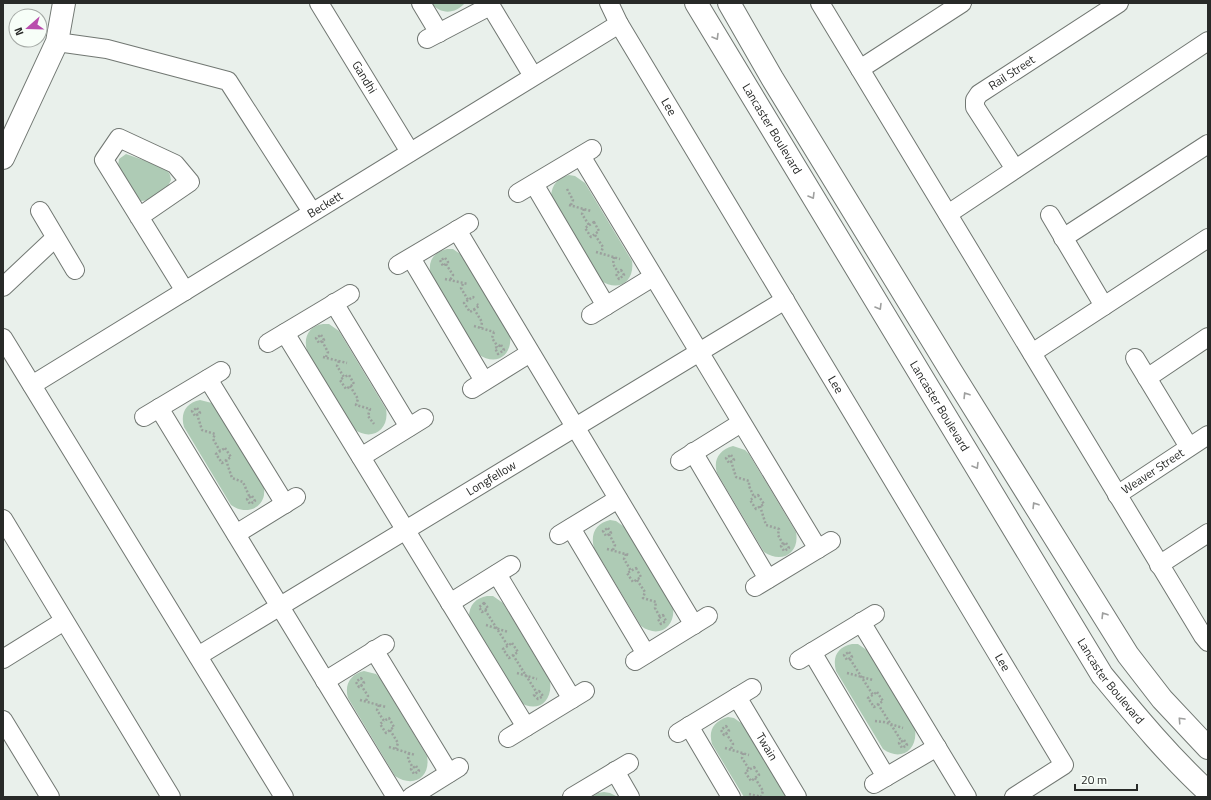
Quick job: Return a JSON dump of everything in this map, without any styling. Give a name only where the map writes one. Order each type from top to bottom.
[{"type":"main road","points":[[3,158],[57,42],[64,3]]},
{"type":"main road","name":"Lancaster Boulevard","points":[[696,3],[1102,675],[1147,731],[1186,772],[1208,792]]},
{"type":"main road","points":[[728,3],[772,78],[951,371],[1128,654],[1162,699],[1208,748]]},
{"type":"street","name":"Gandhi","points":[[319,3],[410,152]]},
{"type":"street","points":[[421,3],[433,36],[490,4],[533,76]]},
{"type":"street","name":"Lee","points":[[609,3],[619,24],[1064,765],[1014,797]]},
{"type":"street","points":[[820,3],[1118,496],[1206,637]]},
{"type":"street","points":[[860,69],[962,3]]},
{"type":"street","name":"Rail Street","points":[[1015,170],[975,108],[975,100],[979,94],[1119,3]]},
{"type":"street","name":"Beckett","points":[[32,385],[619,24]]},
{"type":"street","points":[[948,214],[1208,40]]},
{"type":"street","points":[[57,42],[107,49],[228,81],[312,212]]},
{"type":"street","points":[[139,217],[190,182],[175,164],[119,138],[104,160],[139,217],[185,291]]},
{"type":"street","points":[[1063,238],[1208,144]]},
{"type":"street","points":[[518,193],[587,152],[616,215],[741,423],[824,545],[762,583],[686,457],[741,423]]},
{"type":"street","points":[[534,184],[572,247],[599,310],[649,269]]},
{"type":"street","points":[[40,212],[75,270]]},
{"type":"street","points":[[1050,215],[1104,306]]},
{"type":"street","points":[[526,345],[478,385],[448,320],[423,278],[404,261],[463,226],[492,288],[654,559],[701,620],[640,657],[582,547],[565,531],[618,499]]},
{"type":"street","points":[[3,288],[55,238]]},
{"type":"street","points":[[1032,353],[1208,238]]},
{"type":"street","points":[[268,343],[350,294]]},
{"type":"street","name":"Longfellow","points":[[198,656],[785,300]]},
{"type":"street","points":[[334,304],[375,370],[417,423],[361,457]]},
{"type":"street","points":[[285,332],[526,727]]},
{"type":"street","points":[[1147,378],[1208,337]]},
{"type":"street","points":[[3,338],[284,797]]},
{"type":"street","name":"Weaver Street","points":[[1135,358],[1189,447]]},
{"type":"street","points":[[144,417],[214,375],[290,500],[236,534]]},
{"type":"street","points":[[159,408],[396,797]]},
{"type":"street","name":"Weaver Street","points":[[1118,496],[1208,435]]},
{"type":"street","points":[[3,519],[171,797]]},
{"type":"street","points":[[1160,564],[1208,533]]},
{"type":"street","points":[[450,603],[504,569],[535,638],[562,682],[579,695],[508,738]]},
{"type":"street","points":[[937,747],[880,780],[850,718],[822,670],[805,656],[868,618],[900,686],[928,732],[937,747],[967,797]]},
{"type":"street","points":[[3,659],[64,620]]},
{"type":"street","points":[[330,688],[380,647],[413,714],[451,768],[410,797]]},
{"type":"street","points":[[731,797],[699,743],[684,730],[752,688]]},
{"type":"street","name":"Twain","points":[[737,697],[797,797]]},
{"type":"street","points":[[3,720],[50,797]]},
{"type":"street","points":[[572,797],[622,767],[630,797]]},
{"type":"path","points":[[566,189],[573,200],[571,205]]},
{"type":"path","points":[[544,201],[571,205],[594,212],[616,215]]},
{"type":"path","points":[[584,209],[582,214],[589,225]]},
{"type":"path","points":[[594,222],[599,232],[591,237],[585,228],[589,225],[594,222]]},
{"type":"path","points":[[595,234],[603,247],[601,253]]},
{"type":"path","points":[[572,247],[626,260],[649,269]]},
{"type":"path","points":[[614,257],[613,264],[618,272]]},
{"type":"path","points":[[446,264],[452,274],[450,280]]},
{"type":"path","points":[[423,278],[450,280],[463,284],[492,288]]},
{"type":"path","points":[[463,284],[461,288],[468,300]]},
{"type":"path","points":[[473,297],[479,306],[470,312],[464,303],[468,300],[473,297]]},
{"type":"path","points":[[474,309],[482,322],[481,328]]},
{"type":"path","points":[[448,320],[494,332],[526,345]]},
{"type":"path","points":[[494,332],[492,338],[498,347]]},
{"type":"path","points":[[322,341],[328,352],[326,357]]},
{"type":"path","points":[[297,352],[326,357],[375,370]]},
{"type":"path","points":[[338,361],[337,366],[344,377]]},
{"type":"path","points":[[349,375],[354,384],[346,389],[340,380],[344,377],[349,375]]},
{"type":"path","points":[[350,386],[358,399],[356,405],[370,409],[368,416],[374,424]]},
{"type":"path","points":[[198,414],[202,430],[215,434],[213,439],[220,451]]},
{"type":"path","points":[[225,448],[231,457],[222,463],[216,454],[220,451],[225,448]]},
{"type":"path","points":[[226,460],[232,478],[243,482],[250,498]]},
{"type":"path","points":[[731,461],[736,477],[749,481],[749,486],[754,497]]},
{"type":"path","points":[[758,495],[764,504],[756,509],[750,500],[754,497],[758,495]]},
{"type":"path","points":[[760,506],[766,525],[779,529],[778,535],[783,544]]},
{"type":"path","points":[[609,534],[615,545],[613,550]]},
{"type":"path","points":[[582,547],[613,550],[634,557],[654,559]]},
{"type":"path","points":[[626,554],[624,559],[631,571]]},
{"type":"path","points":[[636,568],[641,577],[633,582],[627,573],[631,571],[636,568]]},
{"type":"path","points":[[637,580],[645,592],[643,598],[656,602],[655,608],[660,617]]},
{"type":"path","points":[[485,610],[508,646]]},
{"type":"path","points":[[460,619],[535,638]]},
{"type":"path","points":[[512,643],[518,652],[509,658],[503,649],[508,646],[512,643]]},
{"type":"path","points":[[513,655],[537,693]]},
{"type":"path","points":[[850,659],[873,695]]},
{"type":"path","points":[[491,669],[526,676],[550,683],[562,682]]},
{"type":"path","points":[[822,670],[854,674],[885,684],[900,686]]},
{"type":"path","points":[[362,685],[368,696],[366,701]]},
{"type":"path","points":[[330,688],[366,701],[413,714]]},
{"type":"path","points":[[877,692],[883,701],[874,707],[868,698],[873,695],[877,692]]},
{"type":"path","points":[[878,704],[902,742]]},
{"type":"path","points":[[379,705],[377,710],[384,721]]},
{"type":"path","points":[[389,718],[394,727],[386,733],[380,724],[384,721],[389,718]]},
{"type":"path","points":[[850,718],[891,724],[915,732],[928,732]]},
{"type":"path","points":[[390,730],[398,743],[396,749]]},
{"type":"path","points":[[726,733],[733,744],[731,749]]},
{"type":"path","points":[[363,742],[396,749],[451,768]]},
{"type":"path","points":[[699,743],[731,749],[775,761]]},
{"type":"path","points":[[409,753],[408,759],[413,768]]},
{"type":"path","points":[[744,753],[742,758],[749,769]]},
{"type":"path","points":[[754,766],[759,775],[751,781],[745,772],[749,769],[754,766]]},
{"type":"path","points":[[755,778],[763,791],[761,797]]},
{"type":"green space","points":[[431,3],[465,3],[461,7],[448,12],[439,10]]},
{"type":"green space","points":[[126,154],[166,168],[171,180],[167,188],[150,200],[141,201],[137,199],[118,166],[119,159]]},
{"type":"green space","points":[[569,175],[575,176],[585,183],[632,261],[631,275],[624,283],[613,285],[607,284],[600,280],[551,196],[556,182]]},
{"type":"green space","points":[[453,249],[463,256],[510,334],[509,348],[502,357],[491,359],[485,358],[478,354],[431,276],[430,266],[432,258],[442,250]]},
{"type":"green space","points":[[329,324],[339,331],[386,409],[385,423],[378,432],[367,434],[360,433],[354,429],[307,351],[306,341],[308,333],[314,327]]},
{"type":"green space","points":[[200,400],[212,403],[217,408],[264,487],[264,495],[262,500],[255,508],[246,510],[236,508],[231,505],[184,427],[183,417],[185,409],[195,401]]},
{"type":"green space","points":[[733,446],[745,450],[749,454],[796,532],[797,539],[795,546],[788,554],[777,557],[764,552],[717,473],[716,464],[718,456],[724,450]]},
{"type":"green space","points":[[605,521],[616,521],[626,528],[673,606],[672,620],[665,629],[654,631],[648,630],[641,626],[594,548],[593,538],[595,530]]},
{"type":"green space","points":[[487,596],[493,596],[503,603],[550,681],[549,695],[542,704],[531,706],[525,705],[518,701],[469,617],[470,609],[476,600]]},
{"type":"green space","points":[[858,644],[868,651],[915,729],[914,743],[907,752],[896,754],[890,753],[883,749],[836,671],[835,661],[837,653],[843,647]]},
{"type":"green space","points":[[364,671],[376,674],[380,678],[427,756],[428,764],[426,770],[419,779],[408,781],[395,776],[348,698],[347,688],[350,680],[359,672]]},
{"type":"green space","points":[[728,717],[734,718],[744,725],[788,797],[744,797],[712,744],[711,739],[713,727],[719,721]]},
{"type":"green space","points":[[604,792],[618,797],[592,797],[598,793]]}]
